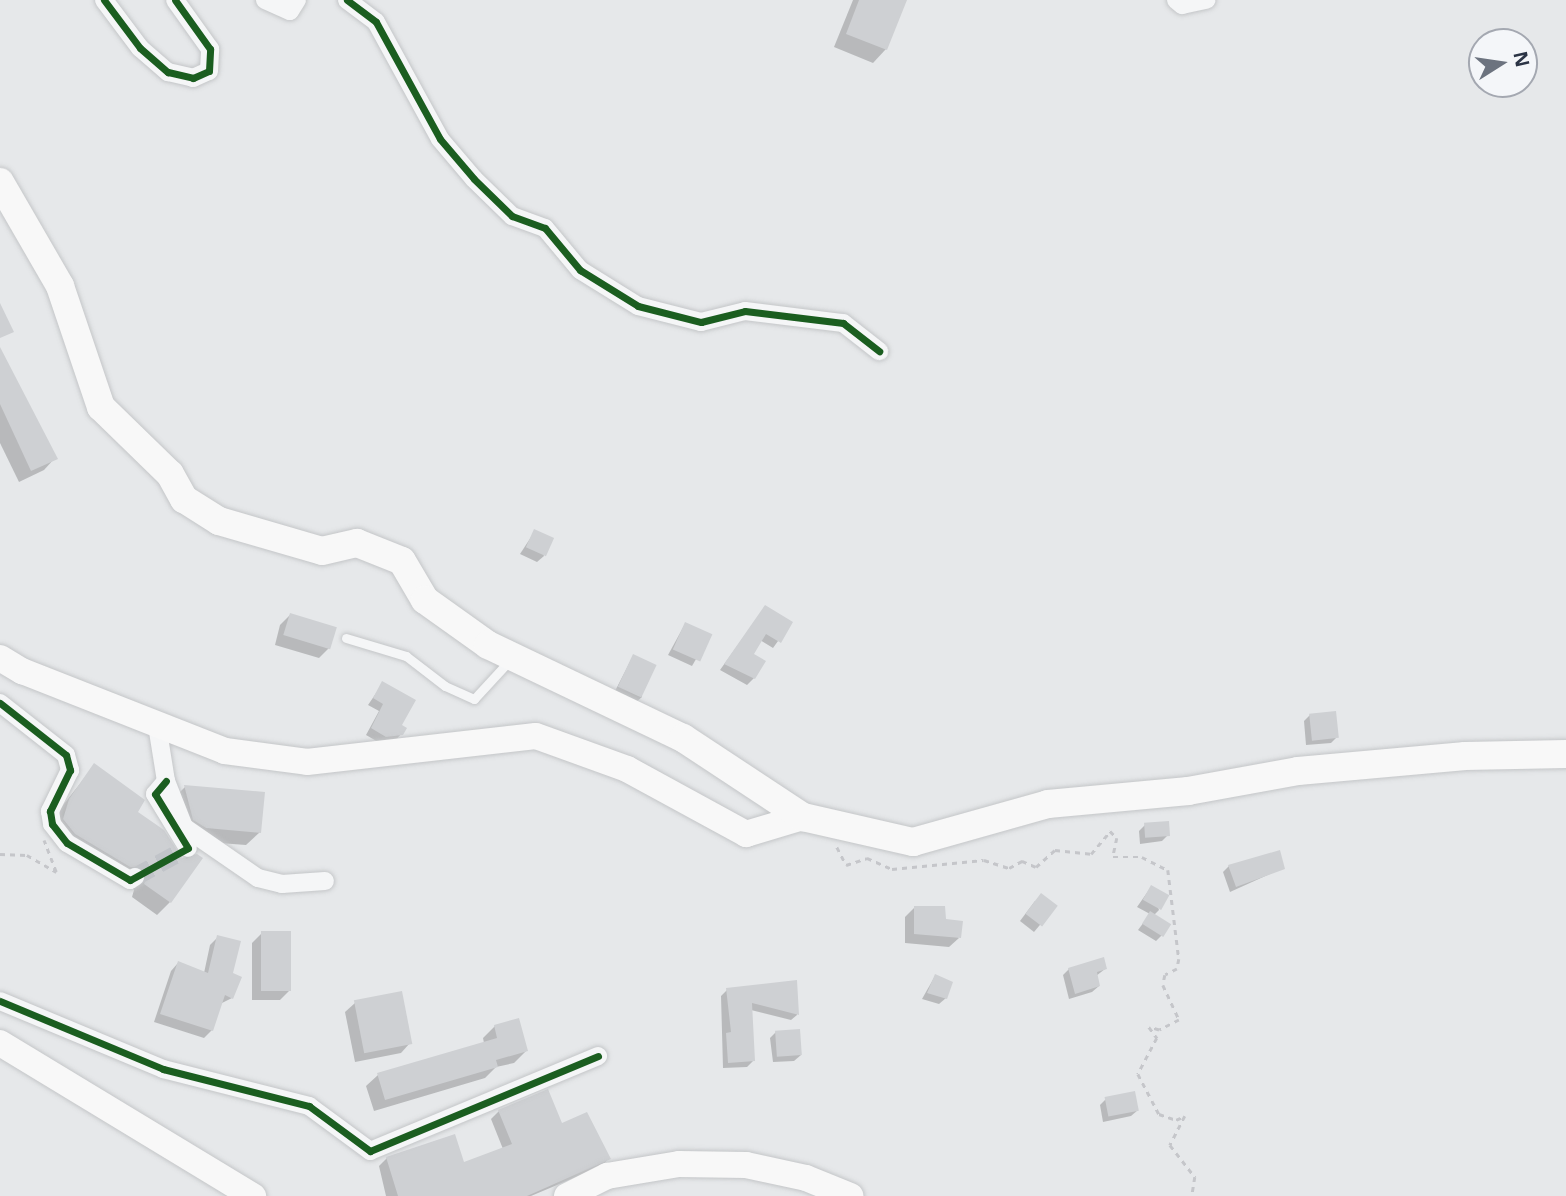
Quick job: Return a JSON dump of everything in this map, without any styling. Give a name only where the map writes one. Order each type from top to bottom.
[{"type":"highway","points":[[0,182],[60,286],[101,407],[170,474],[184,499],[219,521],[322,551],[357,543],[402,561],[425,600],[511,659],[565,680],[683,738],[803,817],[913,842],[1048,804],[1188,791],[1298,771],[1465,756],[1566,754]]},
{"type":"main road","points":[[0,658],[22,671],[225,751],[307,762],[536,736],[627,769],[746,834],[803,817]]},
{"type":"main road","points":[[0,1043],[254,1196]]},
{"type":"main road","points":[[567,1196],[607,1175],[679,1164],[746,1165],[806,1178],[849,1196]]},
{"type":"street","points":[[104,0],[149,56],[168,72],[193,78],[209,71],[210,49],[175,0]]},
{"type":"street","points":[[265,0],[290,11],[297,0]]},
{"type":"street","points":[[347,0],[376,22],[440,139],[474,179],[512,216],[545,228],[580,270],[638,306],[701,322],[745,311],[843,323],[879,351]]},
{"type":"street","points":[[1176,0],[1182,5],[1206,0]]},
{"type":"street","points":[[0,703],[66,755],[70,770],[50,811],[52,824],[66,843],[130,880],[135,877]]},
{"type":"street","points":[[157,724],[166,781],[184,827],[258,878],[282,884],[325,881]]},
{"type":"street","points":[[166,781],[155,794],[188,848]]},
{"type":"street","points":[[0,1001],[163,1069],[309,1106],[370,1150],[598,1056]]},
{"type":"lane","points":[[346,638],[406,656],[446,686],[474,699],[511,659]]},
{"type":"path","points":[[834,842],[846,865],[867,858],[892,869],[984,860],[1009,868],[1022,861],[1036,867],[1055,850],[1091,854],[1110,831],[1117,838],[1113,857],[1142,857],[1168,870],[1179,959],[1177,969],[1165,975],[1163,985],[1179,1020],[1159,1030],[1149,1027],[1157,1038],[1138,1074],[1159,1114],[1176,1119],[1185,1116],[1170,1145],[1195,1177],[1192,1196]]},
{"type":"path","points":[[0,855],[27,855],[56,872],[44,840]]},
{"type":"building","points":[[859,0],[907,0],[887,50],[846,34]]},
{"type":"building","points":[[0,303],[14,332],[0,338]]},
{"type":"building","points":[[0,347],[58,459],[31,471],[0,404]]},
{"type":"building","points":[[534,529],[554,538],[546,556],[526,547]]},
{"type":"building","points":[[765,605],[793,622],[781,643],[766,634],[754,654],[766,661],[755,679],[724,664]]},
{"type":"building","points":[[290,613],[337,627],[330,649],[283,635]]},
{"type":"building","points":[[685,622],[712,634],[700,662],[673,649]]},
{"type":"building","points":[[633,654],[657,665],[641,698],[618,687]]},
{"type":"building","points":[[382,681],[416,700],[402,725],[407,728],[403,735],[386,737],[371,728],[383,704],[373,698]]},
{"type":"building","points":[[1336,711],[1339,738],[1312,741],[1309,714]]},
{"type":"building","points":[[94,763],[145,800],[138,812],[164,830],[182,858],[197,854],[203,858],[171,903],[144,884],[146,876],[141,867],[130,867],[75,834],[63,819],[69,799]]},
{"type":"building","points":[[184,785],[265,792],[261,833],[206,828],[193,820]]},
{"type":"building","points":[[1169,821],[1170,836],[1145,838],[1144,823]]},
{"type":"building","points":[[1280,850],[1285,869],[1236,887],[1228,865]]},
{"type":"building","points":[[1151,885],[1169,895],[1161,910],[1143,900]]},
{"type":"building","points":[[1041,893],[1058,906],[1042,926],[1025,914]]},
{"type":"building","points":[[914,906],[945,906],[946,919],[963,921],[961,938],[914,934]]},
{"type":"building","points":[[1150,911],[1171,924],[1163,937],[1142,924]]},
{"type":"building","points":[[261,931],[291,931],[291,991],[261,991]]},
{"type":"building","points":[[217,935],[241,941],[233,973],[242,977],[233,999],[225,995],[213,1031],[160,1014],[178,961],[208,973]]},
{"type":"building","points":[[1104,957],[1107,969],[1097,972],[1100,986],[1075,994],[1068,968]]},
{"type":"building","points":[[935,974],[953,982],[947,999],[927,993]]},
{"type":"building","points":[[797,980],[799,1015],[752,1003],[755,1061],[728,1063],[726,1033],[731,1032],[726,988]]},
{"type":"building","points":[[402,991],[412,1044],[364,1053],[354,1000]]},
{"type":"building","points":[[519,1018],[528,1051],[496,1060],[498,1067],[385,1100],[377,1073],[497,1038],[494,1025]]},
{"type":"building","points":[[800,1029],[802,1055],[777,1057],[775,1031]]},
{"type":"building","points":[[548,1089],[562,1123],[587,1112],[611,1159],[527,1196],[398,1196],[386,1157],[455,1134],[464,1162],[512,1144],[498,1110]]},
{"type":"building","points":[[1135,1091],[1139,1111],[1108,1117],[1105,1097]]},
{"type":"tunnel","points":[[135,877],[188,848]]},
{"type":"cycle path","points":[[104,0],[140,48],[168,72],[193,78],[209,71],[210,49],[175,0]]},
{"type":"cycle path","points":[[347,0],[376,22],[440,139],[474,179],[512,216],[545,228],[580,270],[638,306],[701,322],[745,311],[843,323],[879,351]]},
{"type":"cycle path","points":[[0,703],[66,755],[70,770],[50,811],[52,824],[67,843],[130,880],[188,848],[155,794],[166,781]]},
{"type":"cycle path","points":[[0,1001],[163,1069],[309,1106],[370,1151],[598,1056]]}]
